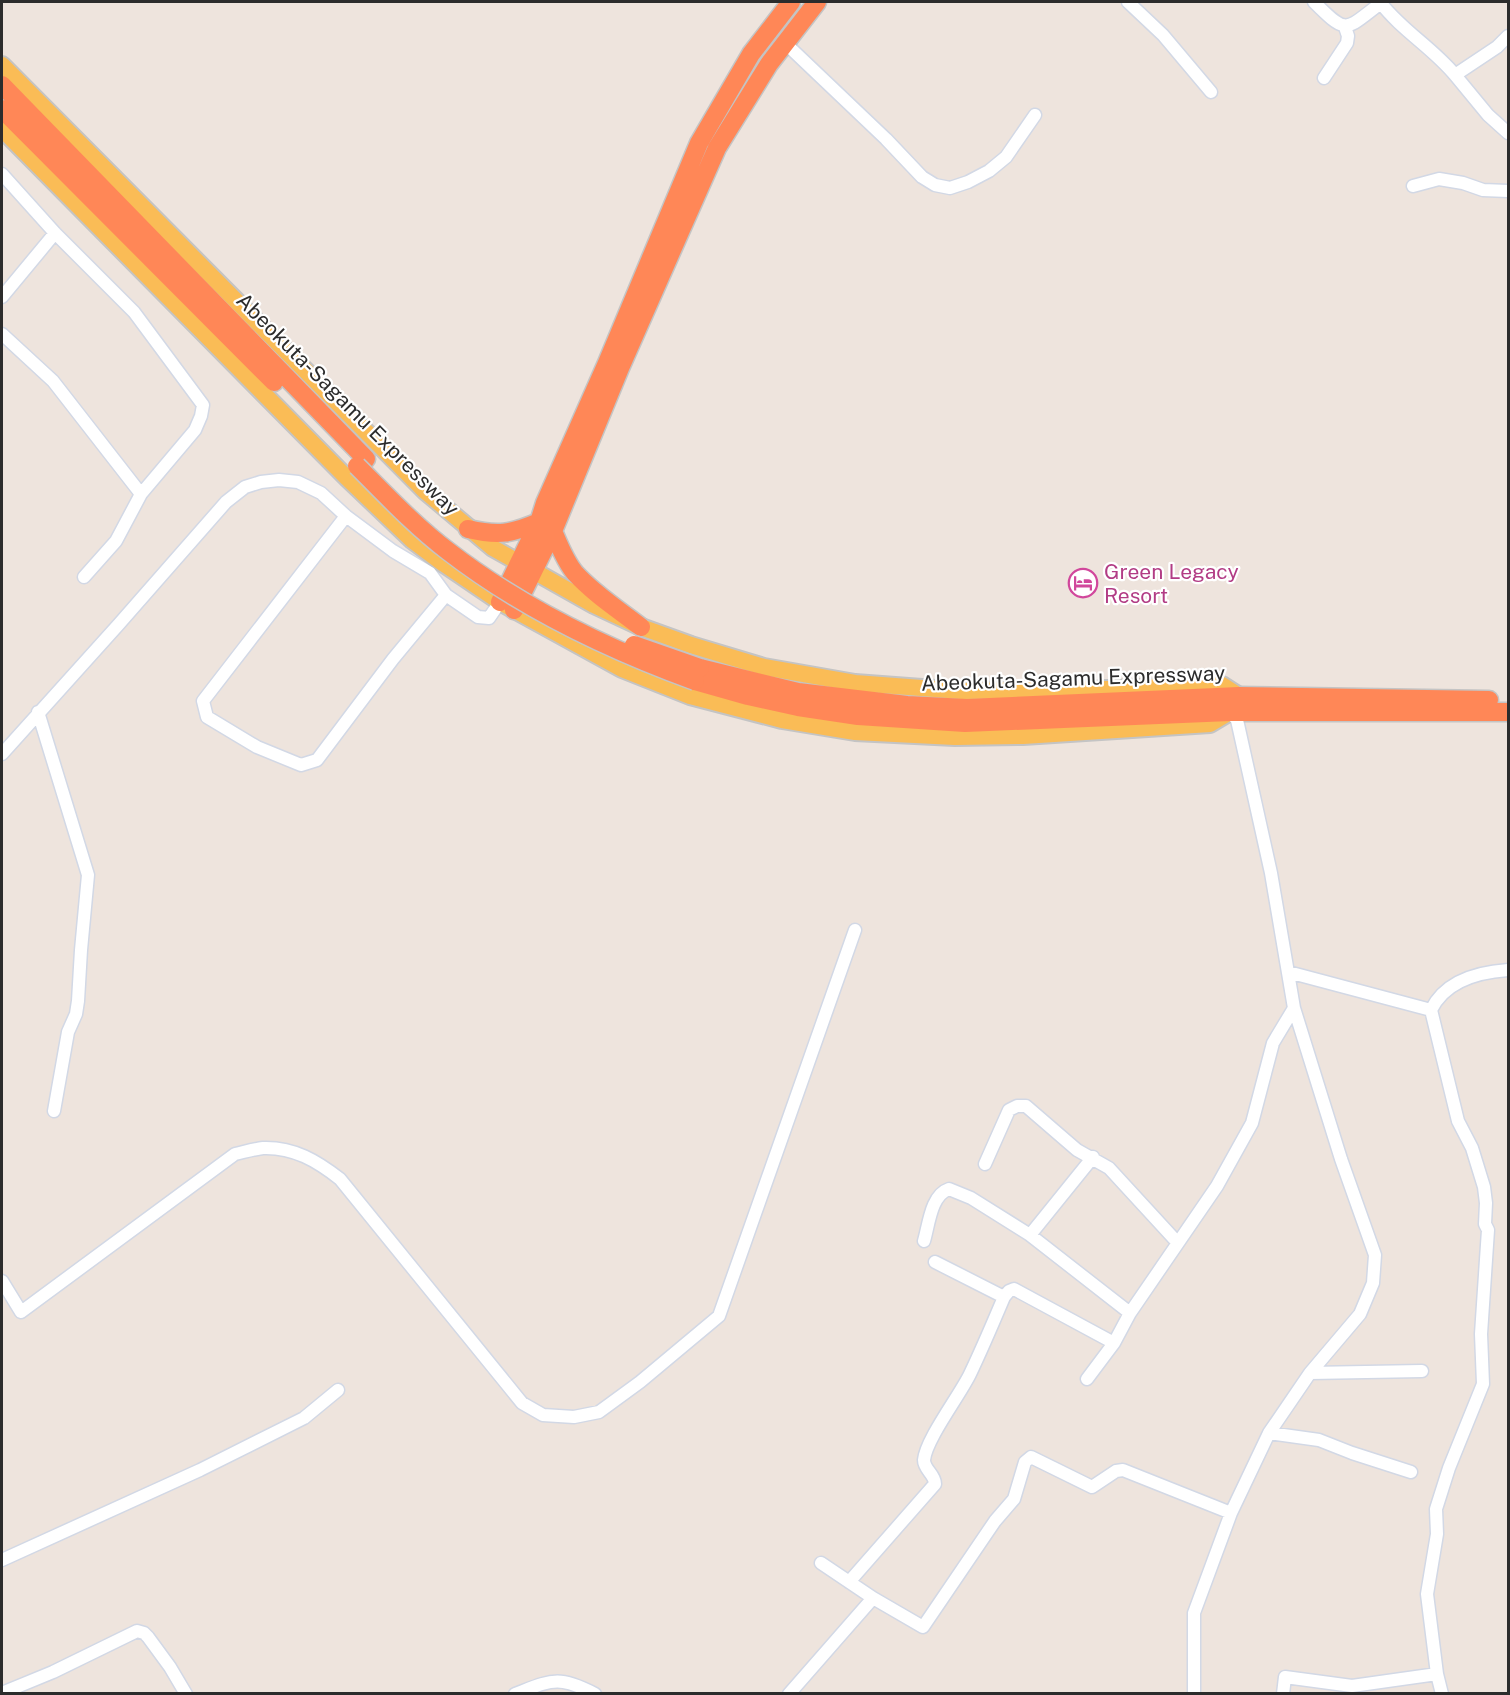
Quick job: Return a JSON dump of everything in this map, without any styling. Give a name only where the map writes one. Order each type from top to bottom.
[{"type":"highway","points":[[641,627],[597,593],[575,572],[546,527],[545,503],[607,363],[699,143],[751,54],[791,2]]},
{"type":"highway","points":[[507,606],[620,368],[717,148],[784,42],[817,2]]},
{"type":"highway","points":[[751,54],[769,64]]},
{"type":"highway","name":"Abeokuta-Sagamu Expressway","points":[[2,85],[83,179],[362,463],[452,539],[538,596],[615,637],[748,696],[798,707],[903,720],[965,723],[1230,712],[1509,712]]},
{"type":"highway","name":"Abeokuta-Sagamu Expressway","points":[[2,109],[83,179]]},
{"type":"highway","points":[[468,529],[491,534],[506,534],[546,527]]},
{"type":"highway","name":"Abeokuta-Sagamu Expressway","points":[[698,675],[798,692],[907,705],[967,708],[1239,696],[1509,700]]},
{"type":"main road","points":[[2,65],[83,179],[354,485],[412,540],[444,564],[507,606],[622,669],[690,696],[782,720],[855,732],[955,737],[1023,736],[1210,724],[1230,712]]},
{"type":"main road","points":[[2,129],[83,179],[468,529],[493,548],[526,568],[594,605],[641,627],[764,667],[855,683],[962,691],[1109,689],[1222,684],[1239,696]]},
{"type":"street","points":[[1128,2],[1162,35],[1211,92]]},
{"type":"street","points":[[1314,2],[1338,25],[1345,27],[1353,24],[1381,2],[1403,26],[1446,65],[1488,115],[1509,134]]},
{"type":"street","points":[[1324,78],[1347,43],[1348,36],[1345,27]]},
{"type":"street","points":[[1455,75],[1509,36]]},
{"type":"street","points":[[784,42],[886,139],[922,177],[935,185],[950,188],[969,182],[989,171],[1006,157],[1035,115]]},
{"type":"street","points":[[2,174],[55,233],[134,312],[203,405],[195,430],[141,494],[116,541],[84,577]]},
{"type":"street","points":[[1413,186],[1439,179],[1463,183],[1483,190],[1509,190]]},
{"type":"street","points":[[2,297],[55,233]]},
{"type":"street","points":[[2,334],[53,381],[141,494]]},
{"type":"street","points":[[2,754],[226,502],[245,488],[261,482],[279,480],[298,482],[321,493],[346,516],[393,551],[430,573],[446,595],[478,617],[489,618],[507,606]]},
{"type":"street","points":[[346,516],[202,701],[207,717],[257,747],[301,765],[316,760],[393,659],[446,595]]},
{"type":"street","points":[[38,712],[88,875],[78,1001],[76,1014],[68,1032],[54,1111]]},
{"type":"street","points":[[1194,1694],[1194,1613],[1231,1513],[1269,1433],[1310,1373],[1360,1314],[1372,1282],[1375,1255],[1341,1159],[1294,1008],[1271,873],[1237,720],[1230,712]]},
{"type":"street","points":[[2,1281],[21,1312],[236,1154],[263,1148],[292,1151],[315,1160],[340,1179],[522,1403],[543,1414],[574,1417],[599,1412],[633,1388],[719,1316],[855,930]]},
{"type":"street","points":[[1431,1010],[1443,994],[1456,983],[1494,971],[1509,970]]},
{"type":"street","points":[[1288,972],[1431,1010]]},
{"type":"street","points":[[1087,1379],[1114,1343],[1130,1313],[1217,1186],[1252,1123],[1272,1043],[1294,1008]]},
{"type":"street","points":[[1431,1010],[1458,1121],[1472,1148],[1484,1187],[1485,1224],[1488,1230],[1481,1334],[1484,1384],[1449,1468],[1436,1509],[1437,1534],[1427,1594],[1437,1674],[1442,1694]]},
{"type":"street","points":[[985,1164],[1009,1110],[1017,1106],[1026,1106],[1077,1150],[1109,1167],[1177,1242]]},
{"type":"street","points":[[1030,1235],[1093,1157]]},
{"type":"street","points":[[924,1241],[936,1198],[942,1191],[949,1189],[971,1198],[1030,1235],[1130,1313]]},
{"type":"street","points":[[935,1263],[1004,1298]]},
{"type":"street","points":[[849,1582],[935,1484],[935,1479],[924,1460],[932,1440],[970,1375],[1009,1291],[1014,1289],[1114,1343]]},
{"type":"street","points":[[1310,1373],[1422,1371]]},
{"type":"street","points":[[2,1560],[200,1470],[304,1418],[338,1390]]},
{"type":"street","points":[[1269,1433],[1319,1440],[1411,1472]]},
{"type":"street","points":[[821,1563],[873,1598],[923,1627],[995,1521],[1014,1499],[1025,1462],[1031,1457],[1092,1487],[1123,1470],[1231,1513]]},
{"type":"street","points":[[789,1694],[873,1598]]},
{"type":"street","points":[[2,1693],[53,1672],[137,1631],[148,1637],[186,1694]]},
{"type":"street","points":[[1283,1694],[1285,1677],[1353,1686],[1437,1674]]},
{"type":"street","points":[[515,1694],[553,1681],[566,1681],[595,1694]]},
{"type":"place","name":"Green Legacy Resort","points":[[1083,583]]}]
